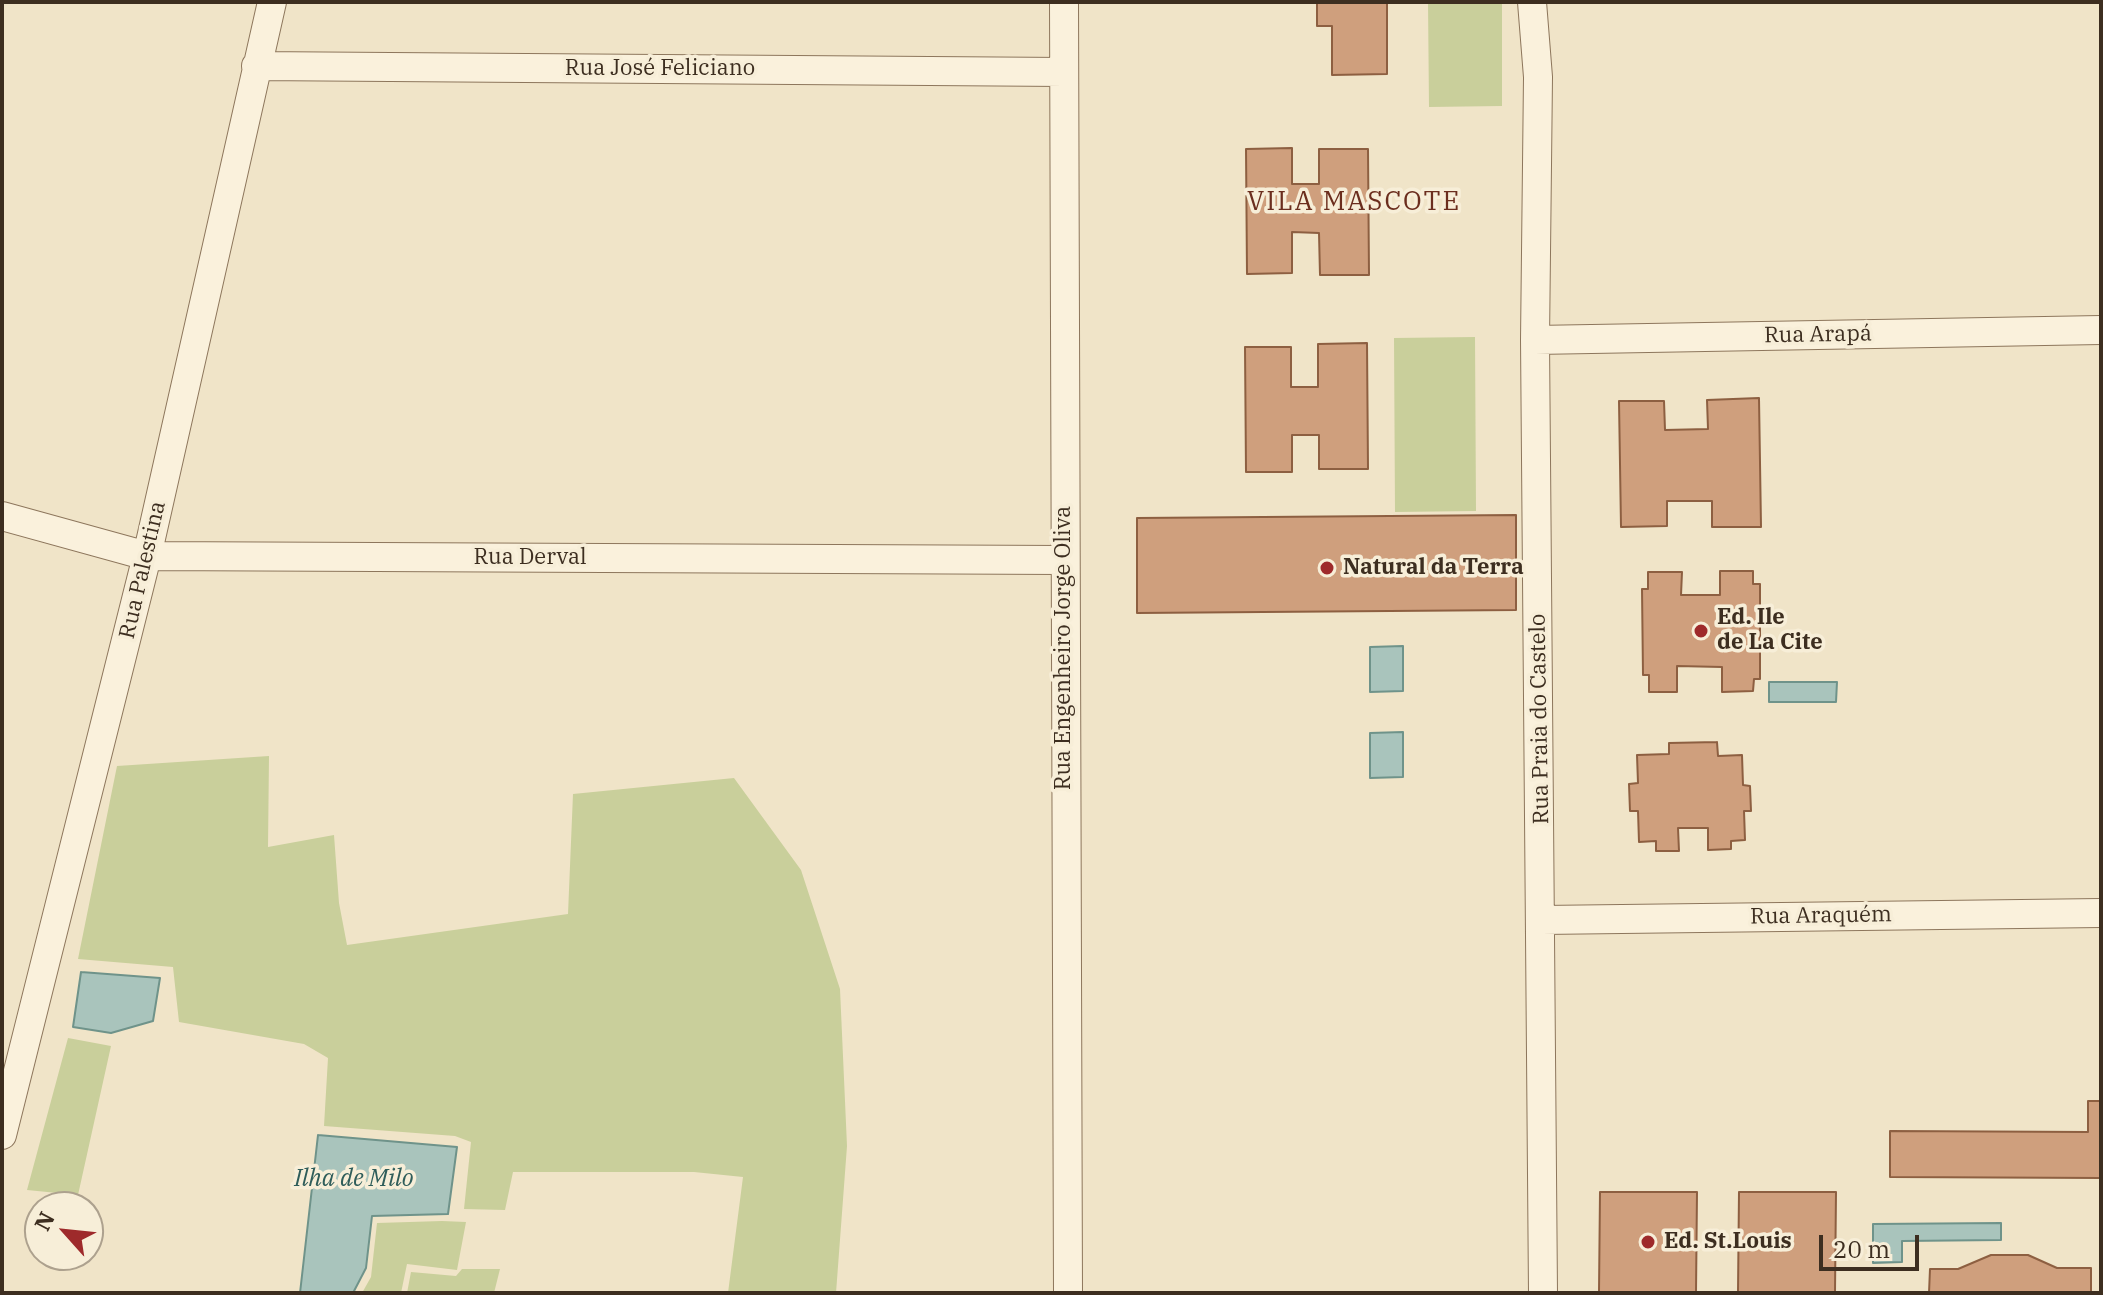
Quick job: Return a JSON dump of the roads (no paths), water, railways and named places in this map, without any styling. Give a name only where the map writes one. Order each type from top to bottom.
[{"type":"street","name":"Rua Palestina","points":[[2,1135],[147,556],[272,2]]},
{"type":"street","name":"Rua Engenheiro Jorge Oliva","points":[[1064,2],[1063,560],[1068,1293]]},
{"type":"street","name":"Rua Praia do Castelo","points":[[1532,2],[1538,77],[1535,340],[1543,1293]]},
{"type":"street","name":"Rua José Feliciano","points":[[256,66],[1064,72]]},
{"type":"street","name":"Rua Arapá","points":[[1535,340],[2101,330]]},
{"type":"street","name":"Rua Derval","points":[[2,516],[147,556],[1063,560]]},
{"type":"street","name":"Rua Araquém","points":[[1542,920],[2101,913]]},
{"type":"water","points":[[1403,646],[1403,691],[1370,692],[1370,647]]},
{"type":"water","points":[[1769,682],[1837,682],[1836,702],[1769,702]]},
{"type":"water","points":[[1403,732],[1403,777],[1370,778],[1370,733]]},
{"type":"water","points":[[81,972],[160,978],[153,1021],[111,1033],[73,1027]]},
{"type":"water","name":"Ilha de Milo","points":[[318,1135],[457,1147],[448,1214],[372,1216],[366,1268],[353,1293],[300,1293]]},
{"type":"water","points":[[2001,1223],[2001,1240],[1902,1241],[1902,1262],[1873,1263],[1873,1224]]},
{"type":"place","name":"Natural da Terra","points":[[1327,568]]},
{"type":"place","name":"Ed. Ile de La Cite","points":[[1701,631]]},
{"type":"place","name":"Ed. St.Louis","points":[[1648,1242]]},
{"type":"district","name":"VILA MASCOTE","points":[[1354,202]]}]
